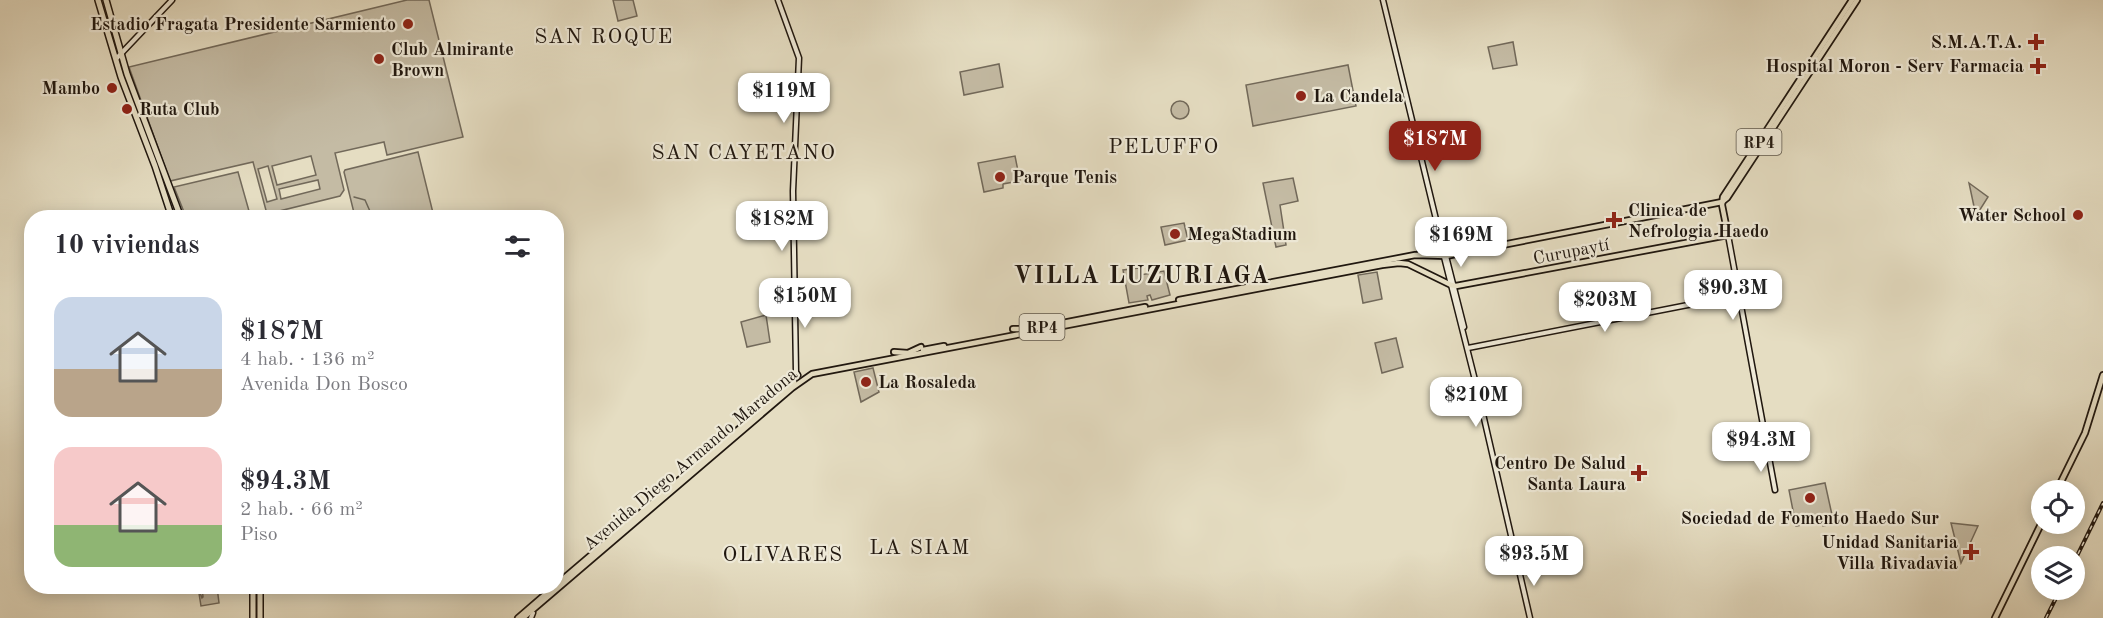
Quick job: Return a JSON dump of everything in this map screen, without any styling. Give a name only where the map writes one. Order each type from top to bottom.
[{"type":"highway","points":[[98,0],[116,59],[169,210]]},
{"type":"highway","points":[[106,0],[127,74],[178,210]]},
{"type":"highway","points":[[253,594],[253,618]]},
{"type":"highway","points":[[260,594],[260,618]]},
{"type":"main road","points":[[116,59],[172,0]]},
{"type":"main road","points":[[778,0],[799,58],[793,191],[793,290],[796,372],[798,375]]},
{"type":"main road","points":[[1383,0],[1468,348],[1530,618]]},
{"type":"main road","name":"RP4","points":[[1722,202],[1728,189],[1852,0]]},
{"type":"main road","name":"RP4","points":[[1445,257],[1722,202],[1857,0]]},
{"type":"main road","points":[[162,188],[170,185]]},
{"type":"main road","points":[[1722,202],[1775,490]]},
{"type":"main road","name":"Curupaytí","points":[[1452,286],[1728,235]]},
{"type":"main road","points":[[1415,255],[1436,248],[1441,239]]},
{"type":"main road","name":"Avenida Diego Armando Maradona","points":[[564,584],[807,377],[1415,255],[1445,257]]},
{"type":"main road","name":"Avenida Diego Armando Maradona","points":[[1311,275],[1399,263],[1408,264],[1452,286]]},
{"type":"main road","points":[[1293,285],[1311,275]]},
{"type":"main road","name":"Avenida Diego Armando Maradona","points":[[564,578],[801,377],[815,371],[1214,292],[1254,288]]},
{"type":"main road","points":[[1468,348],[1739,295]]},
{"type":"main road","points":[[1072,321],[1097,313]]},
{"type":"main road","points":[[1013,329],[1032,329]]},
{"type":"main road","points":[[988,343],[1008,336]]},
{"type":"main road","points":[[894,352],[908,352],[921,347]]},
{"type":"main road","points":[[2062,480],[2085,433],[2103,375]]},
{"type":"main road","points":[[653,503],[672,483]]},
{"type":"main road","points":[[1995,618],[2036,534]]},
{"type":"main road","name":"Avenida Diego Armando Maradona","points":[[524,616],[547,594]]},
{"type":"main road","name":"Avenida Diego Armando Maradona","points":[[518,618],[537,607],[552,594]]},
{"type":"main road","points":[[532,616],[537,607]]},
{"type":"shaded area","points":[[407,0],[429,0],[463,137],[387,155],[384,142],[335,153],[344,190],[340,196],[283,210],[266,210],[253,162],[170,181],[129,67]],"holes":[[[311,156],[316,175],[277,185],[272,166]],[[268,166],[277,199],[267,202],[258,169]],[[318,180],[320,189],[281,199],[279,189]]]},
{"type":"shaded area","points":[[613,0],[633,0],[637,16],[618,21]]},
{"type":"shaded area","points":[[1513,42],[1517,65],[1493,69],[1488,47]]},
{"type":"shaded area","points":[[999,64],[1003,87],[964,95],[960,72]]},
{"type":"shaded area","name":"La Candela","points":[[1348,65],[1356,106],[1253,126],[1246,85]]},
{"type":"shaded area","points":[[1180,101],[1188,106],[1189,110],[1184,118],[1180,119],[1172,114],[1171,110],[1176,102]]},
{"type":"shaded area","points":[[418,152],[432,210],[353,210],[345,170]]},
{"type":"shaded area","name":"Parque Tenis","points":[[1015,156],[1020,181],[1003,184],[1003,188],[984,192],[978,163]]},
{"type":"shaded area","points":[[238,172],[249,210],[183,210],[174,187]]},
{"type":"shaded area","points":[[1293,178],[1298,201],[1280,205],[1286,245],[1276,247],[1263,183]]},
{"type":"shaded area","points":[[1969,183],[1988,197],[1976,216]]},
{"type":"shaded area","name":"MegaStadium","points":[[1184,223],[1188,240],[1165,245],[1161,227]]},
{"type":"shaded area","points":[[1139,268],[1140,275],[1164,271],[1170,295],[1152,300],[1150,295],[1147,296],[1148,300],[1129,303],[1123,270]]},
{"type":"shaded area","points":[[1377,272],[1382,299],[1363,303],[1358,275]]},
{"type":"shaded area","points":[[766,315],[770,342],[747,347],[741,322]]},
{"type":"shaded area","points":[[1396,338],[1403,367],[1382,373],[1375,343]]},
{"type":"shaded area","name":"La Rosaleda","points":[[873,368],[879,392],[861,402],[854,372]]},
{"type":"shaded area","name":"Sociedad de Fomento Haedo Sur","points":[[1825,483],[1834,524],[1823,526],[1821,521],[1796,526],[1789,490]]},
{"type":"shaded area","points":[[1951,523],[1978,526],[1961,563]]},
{"type":"shaded area","points":[[199,594],[202,598],[203,594],[218,594],[219,603],[201,606]]},
{"type":"waterway","points":[[354,197],[365,200],[369,210]]},
{"type":"railway","points":[[2082,546],[2103,503]]},
{"type":"railway","points":[[2046,618],[2055,600]]},
{"type":"place","name":"Estadio Fragata Presidente Sarmiento","points":[[408,24]]},
{"type":"place","name":"S.M.A.T.A.","points":[[2036,42]]},
{"type":"place","name":"Club Almirante Brown","points":[[379,59]]},
{"type":"place","name":"Hospital Moron - Serv Farmacia","points":[[2038,66]]},
{"type":"place","name":"Mambo","points":[[112,88]]},
{"type":"place","name":"La Candela","points":[[1301,96]]},
{"type":"place","name":"Ruta Club","points":[[127,109]]},
{"type":"place","name":"Parque Tenis","points":[[1000,177]]},
{"type":"place","name":"Water School","points":[[2078,215]]},
{"type":"place","name":"Clinica de Nefrologia Haedo","points":[[1614,220]]},
{"type":"place","name":"MegaStadium","points":[[1175,234]]},
{"type":"place","name":"La Rosaleda","points":[[866,382]]},
{"type":"place","name":"Centro De Salud Santa Laura","points":[[1639,473]]},
{"type":"place","name":"Sociedad de Fomento Haedo Sur","points":[[1810,498]]},
{"type":"place","name":"Unidad Sanitaria Villa Rivadavia","points":[[1971,552]]},
{"type":"district","name":"SAN ROQUE","points":[[604,36]]},
{"type":"district","name":"PELUFFO","points":[[1164,146]]},
{"type":"district","name":"SAN CAYETANO","points":[[744,152]]},
{"type":"district","name":"VILLA LUZURIAGA","points":[[1142,275]]},
{"type":"district","name":"LA SIAM","points":[[920,547]]},
{"type":"district","name":"OLIVARES","points":[[783,554]]}]
